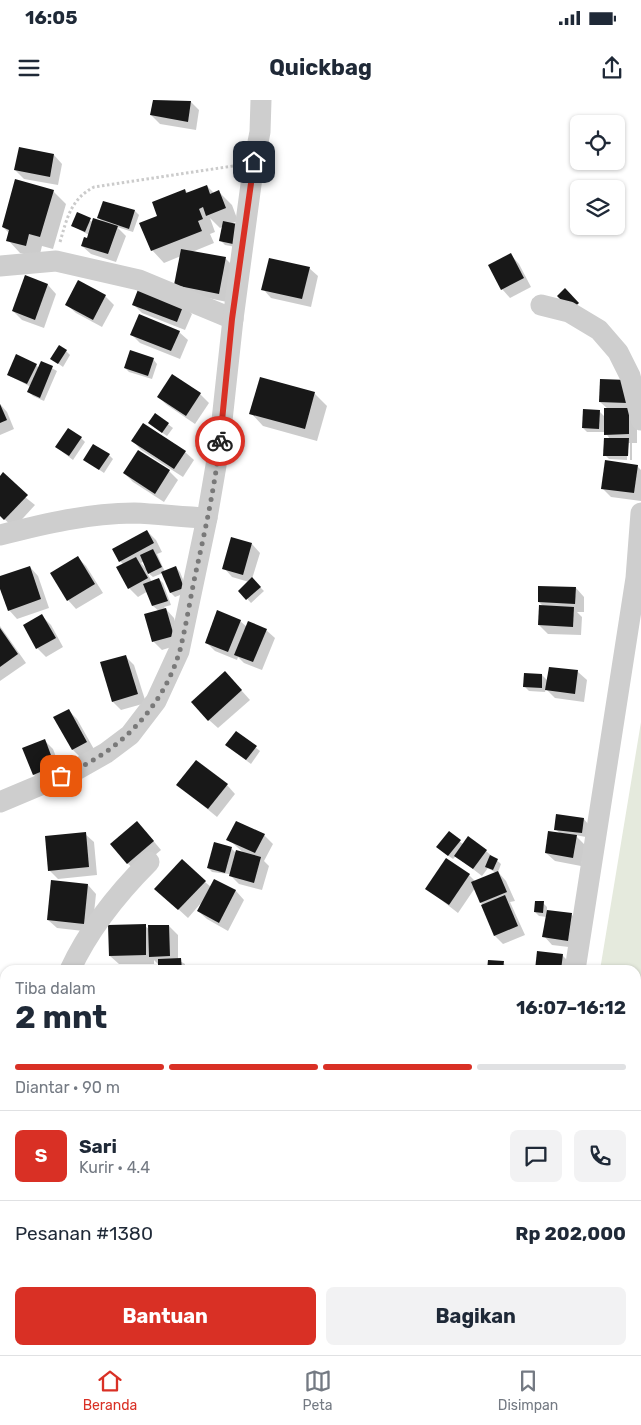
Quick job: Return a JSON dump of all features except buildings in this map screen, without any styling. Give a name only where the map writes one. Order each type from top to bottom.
[{"type":"street","points":[[0,802],[76,770],[106,753],[130,735],[156,701],[179,651],[208,518],[219,448],[232,319],[260,132],[261,100]]},
{"type":"street","points":[[0,266],[56,261],[139,280],[232,319]]},
{"type":"street","points":[[541,305],[569,312],[599,330],[636,374],[641,420]]},
{"type":"street","points":[[0,535],[44,523],[83,517],[133,513],[208,518]]},
{"type":"street","points":[[576,965],[636,578],[641,514]]},
{"type":"street","points":[[73,965],[90,933],[120,892],[149,862]]},
{"type":"path","points":[[56,261],[68,214],[81,194],[94,187],[109,183],[197,173],[254,162]]},
{"type":"shaded area","points":[[641,722],[641,965],[601,965]]},
{"type":"way so far","points":[[61,776],[106,753],[130,735],[156,701],[170,674],[179,651],[200,556],[220,441]]},
{"type":"route","points":[[220,441],[232,319],[254,162]]}]
